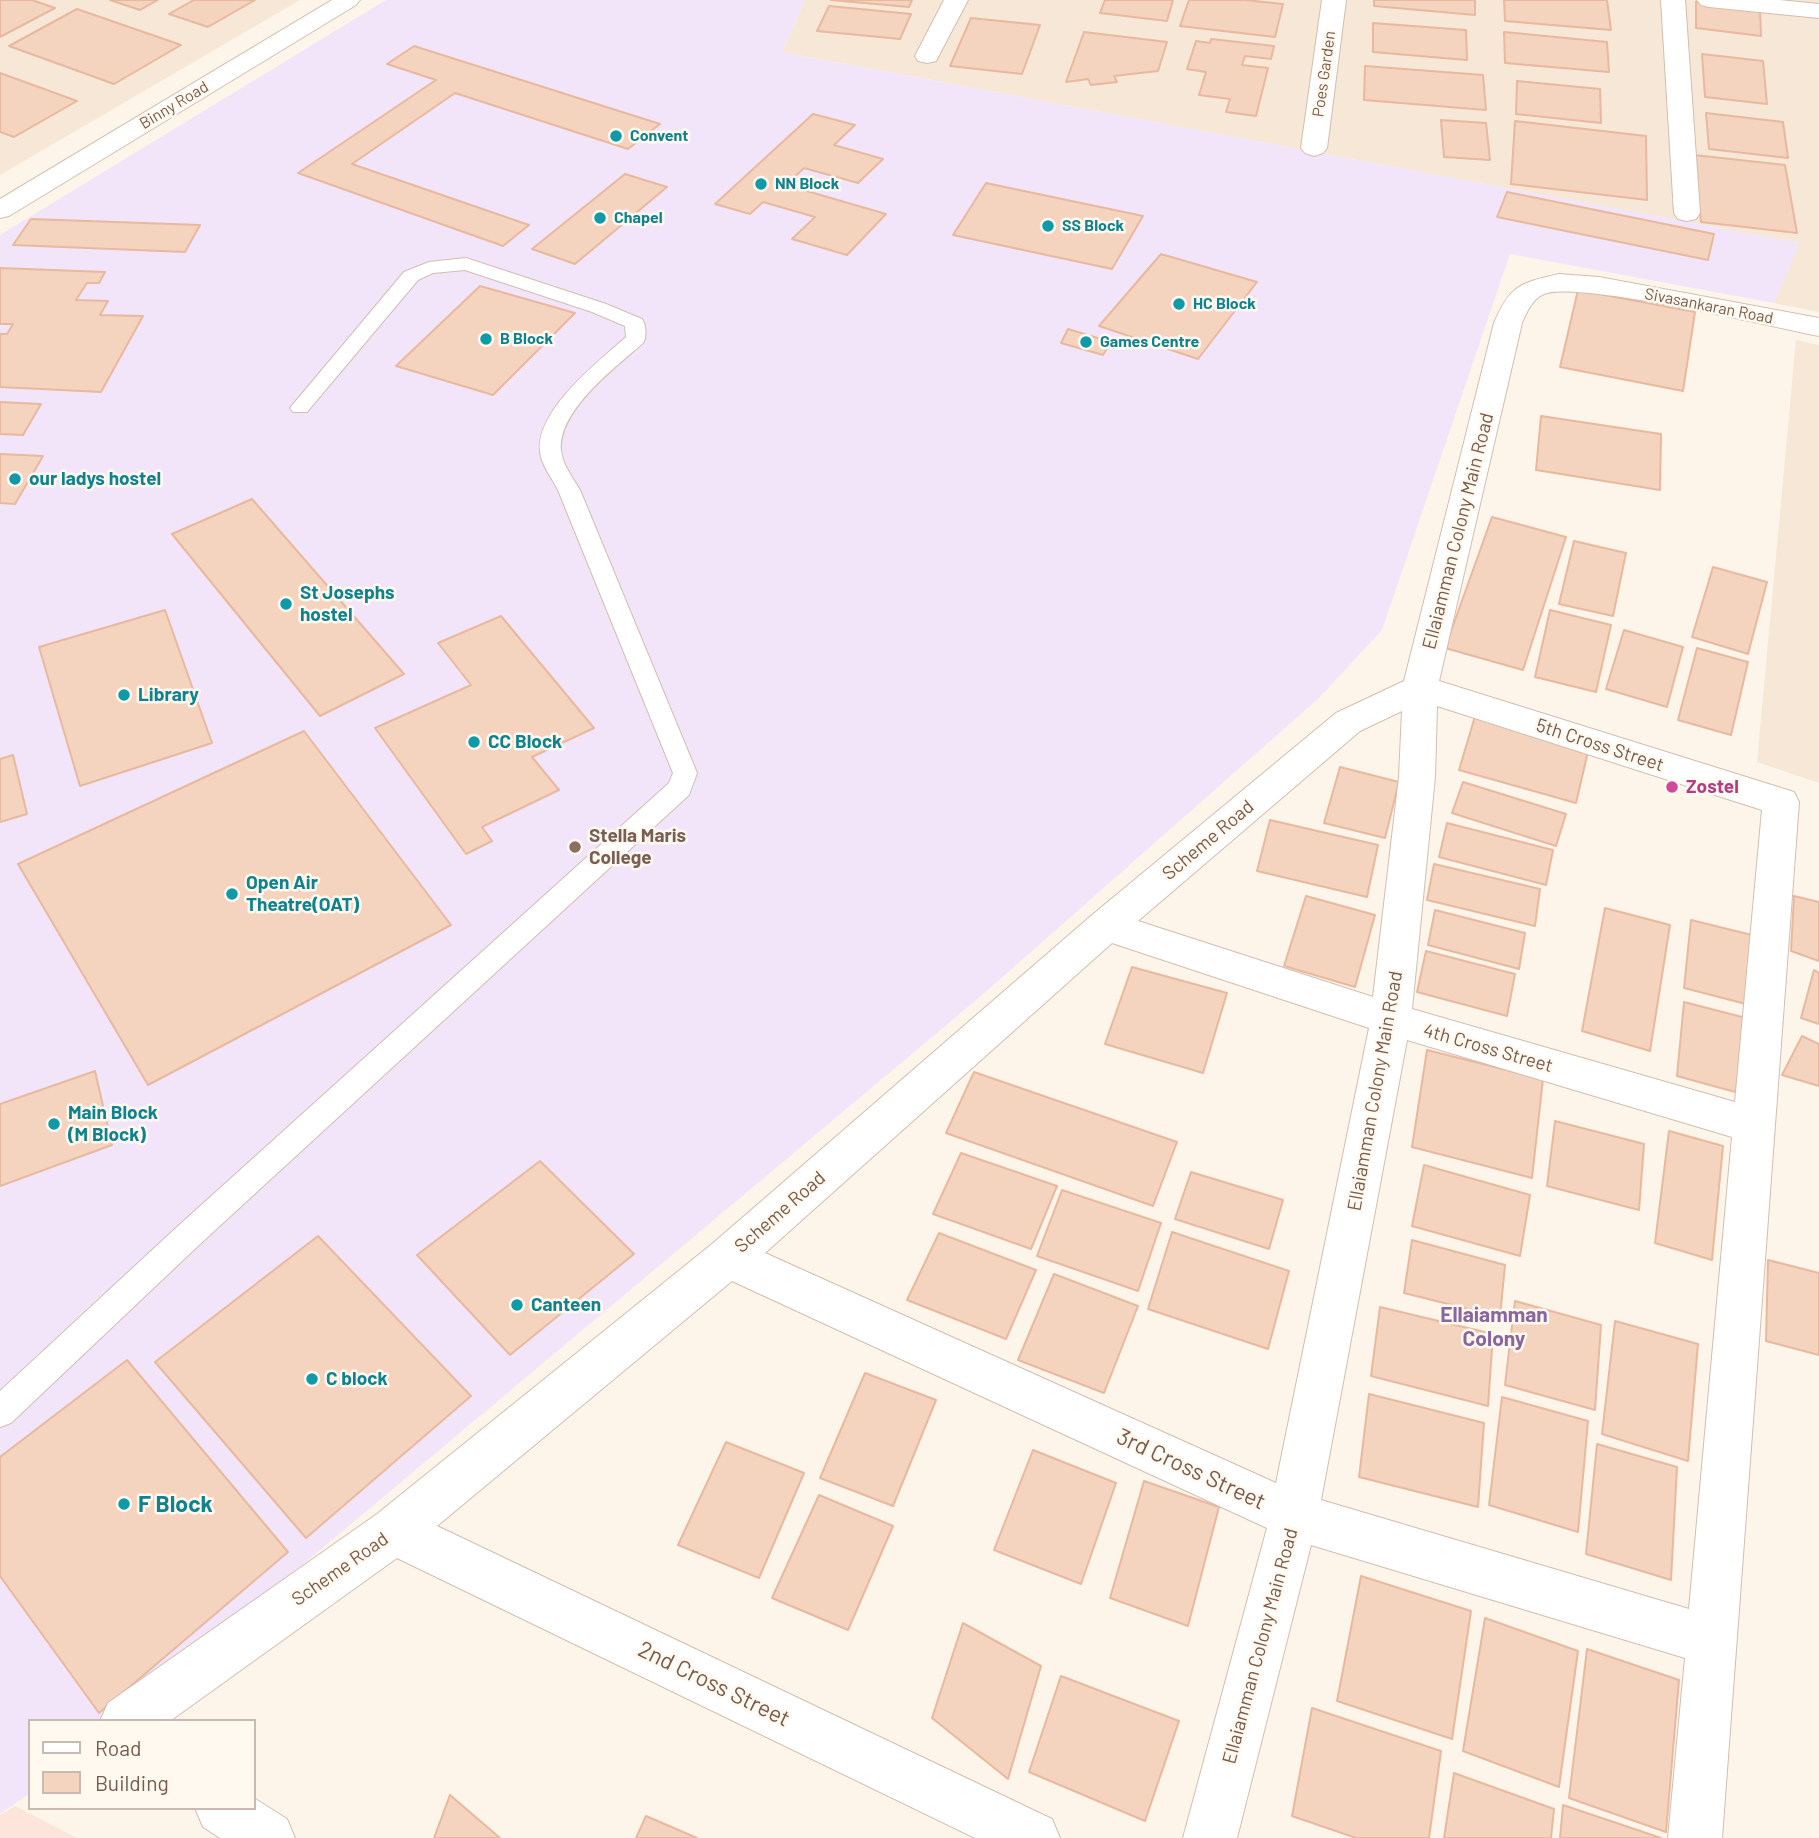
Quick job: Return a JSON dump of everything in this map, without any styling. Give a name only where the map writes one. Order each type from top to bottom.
[{"type":"street","name":"Binny Road","points":[[0,210],[348,0]]},
{"type":"street","points":[[927,56],[956,0]]},
{"type":"street","name":"Poes Garden","points":[[1314,148],[1334,0]]},
{"type":"street","points":[[1673,0],[1687,214]]},
{"type":"street","points":[[1709,0],[1819,11]]},
{"type":"street","name":"Ellaiamman Colony Main Road","points":[[1210,1838],[1294,1516],[1391,1019],[1417,777],[1420,688],[1508,323],[1516,304],[1533,288],[1559,282],[1599,285]]},
{"type":"street","name":"Sivasankaran Road","points":[[1599,285],[1819,327]]},
{"type":"street","name":"5th Cross Street","points":[[1420,688],[1781,802],[1752,1125]]},
{"type":"street","name":"Scheme Road","points":[[129,1719],[394,1531],[728,1258],[1106,926],[1348,722],[1420,688]]},
{"type":"street","name":"4th Cross Street","points":[[1106,926],[1391,1019],[1752,1125]]},
{"type":"street","points":[[1695,1838],[1713,1641],[1752,1125]]},
{"type":"street","name":"3rd Cross Street","points":[[728,1258],[1294,1516],[1713,1641]]},
{"type":"street","name":"2nd Cross Street","points":[[394,1531],[1033,1838]]},
{"type":"street","points":[[225,1810],[268,1838]]},
{"type":"lane","points":[[0,1412],[188,1236],[680,788],[685,773],[569,490],[549,450],[557,417],[601,370],[636,339],[635,323],[599,308],[466,264],[429,268],[411,276],[300,408]]},
{"type":"shaded area","points":[[0,0],[300,0],[0,175]]},
{"type":"shaded area","name":"Stella Maris College","points":[[386,0],[805,0],[782,52],[1800,243],[1774,303],[1510,254],[1382,630],[1319,698],[981,996],[118,1719],[28,1719],[28,1794],[0,1814],[0,235]]},
{"type":"shaded area","points":[[805,0],[1819,0],[1819,312],[1774,303],[1799,243],[782,52]]},
{"type":"shaded area","points":[[1796,340],[1819,345],[1819,783],[1757,762]]},
{"type":"shaded area","points":[[15,1806],[77,1838],[0,1838],[0,1815]]},
{"type":"building","points":[[0,0],[32,0],[55,8],[0,37]]},
{"type":"building","points":[[110,0],[158,0],[140,10]]},
{"type":"building","points":[[194,0],[255,0],[208,27],[169,14]]},
{"type":"building","points":[[831,0],[912,0],[909,7]]},
{"type":"building","points":[[1105,0],[1173,0],[1167,21],[1100,13]]},
{"type":"building","points":[[1189,0],[1245,0],[1283,4],[1275,37],[1180,26]]},
{"type":"building","points":[[1374,0],[1475,0],[1475,15],[1374,6]]},
{"type":"building","points":[[1504,0],[1607,0],[1611,30],[1505,21]]},
{"type":"building","points":[[1696,2],[1760,10],[1761,36],[1696,28]]},
{"type":"building","points":[[829,6],[911,14],[900,39],[817,31]]},
{"type":"building","points":[[77,9],[181,45],[114,84],[9,46]]},
{"type":"building","points":[[971,18],[1040,25],[1022,74],[950,66]]},
{"type":"building","points":[[1373,23],[1466,30],[1467,60],[1373,52]]},
{"type":"building","points":[[1084,32],[1167,42],[1158,71],[1114,76],[1117,82],[1091,85],[1088,79],[1066,82]]},
{"type":"building","points":[[1504,32],[1607,42],[1609,72],[1505,63]]},
{"type":"building","points":[[1211,39],[1274,46],[1271,59],[1245,56],[1242,65],[1268,68],[1256,116],[1226,112],[1230,99],[1199,95],[1206,72],[1187,69],[1196,41],[1210,43]]},
{"type":"building","name":"Convent","points":[[414,46],[660,124],[628,149],[455,93],[352,164],[529,225],[503,246],[298,173],[436,80],[387,64]]},
{"type":"building","points":[[1702,54],[1763,61],[1767,104],[1705,97]]},
{"type":"building","points":[[1365,66],[1483,75],[1486,110],[1364,100]]},
{"type":"building","points":[[0,73],[77,101],[14,137],[0,132]]},
{"type":"building","points":[[1517,81],[1600,89],[1601,123],[1516,114]]},
{"type":"building","points":[[1706,113],[1783,122],[1788,158],[1709,149]]},
{"type":"building","name":"NN Block","points":[[813,114],[855,125],[834,145],[883,159],[858,183],[804,168],[786,185],[886,214],[847,255],[792,239],[815,217],[763,202],[750,214],[715,204]]},
{"type":"building","points":[[1441,120],[1486,123],[1490,160],[1444,157]]},
{"type":"building","points":[[1515,121],[1646,136],[1647,200],[1511,184]]},
{"type":"building","points":[[1694,155],[1785,165],[1797,233],[1701,222]]},
{"type":"building","name":"Chapel","points":[[625,174],[667,187],[575,264],[532,249]]},
{"type":"building","name":"SS Block","points":[[986,183],[1143,216],[1112,269],[953,235]]},
{"type":"building","points":[[1507,192],[1714,234],[1708,260],[1497,217]]},
{"type":"building","points":[[31,219],[200,225],[185,252],[13,245]]},
{"type":"building","name":"HC Block","points":[[1161,254],[1257,282],[1198,359],[1099,326]]},
{"type":"building","points":[[0,268],[105,272],[99,283],[87,283],[76,300],[108,301],[100,315],[143,316],[101,392],[0,387],[0,334],[7,334],[13,324],[0,324]]},
{"type":"building","name":"B Block","points":[[480,286],[575,313],[493,395],[396,366]]},
{"type":"building","points":[[1578,290],[1695,312],[1683,391],[1560,367]]},
{"type":"building","name":"Games Centre","points":[[1068,329],[1111,342],[1103,355],[1061,343]]},
{"type":"building","points":[[0,402],[41,404],[23,435],[0,434]]},
{"type":"building","points":[[1541,416],[1661,434],[1660,490],[1536,470]]},
{"type":"building","name":"our ladys hostel","points":[[0,454],[43,456],[15,504],[0,503]]},
{"type":"building","name":"St Josephs hostel","points":[[252,499],[404,674],[320,716],[172,534]]},
{"type":"building","points":[[1492,517],[1566,537],[1523,670],[1445,648]]},
{"type":"building","points":[[1574,541],[1626,553],[1613,616],[1559,604]]},
{"type":"building","points":[[1713,567],[1767,582],[1748,654],[1692,637]]},
{"type":"building","name":"Library","points":[[165,610],[212,743],[80,786],[39,647]]},
{"type":"building","points":[[1550,610],[1611,625],[1596,692],[1535,677]]},
{"type":"building","name":"CC Block","points":[[501,616],[594,728],[532,757],[559,790],[482,827],[492,841],[466,854],[375,728],[471,685],[438,643]]},
{"type":"building","points":[[1624,630],[1683,647],[1667,707],[1606,689]]},
{"type":"building","points":[[1697,648],[1748,662],[1731,735],[1678,720]]},
{"type":"building","points":[[1476,713],[1590,743],[1576,803],[1459,770]]},
{"type":"building","name":"Open Air Theatre(OAT)","points":[[304,731],[451,925],[148,1085],[18,864]]},
{"type":"building","points":[[13,755],[27,814],[0,822],[0,759]]},
{"type":"building","points":[[1340,767],[1399,782],[1385,838],[1324,823]]},
{"type":"building","points":[[1463,782],[1566,814],[1556,846],[1452,813]]},
{"type":"building","points":[[1270,820],[1378,845],[1367,897],[1257,871]]},
{"type":"building","points":[[1447,823],[1553,850],[1546,885],[1439,857]]},
{"type":"building","points":[[1434,864],[1540,889],[1535,926],[1427,900]]},
{"type":"building","points":[[1306,896],[1375,915],[1355,987],[1284,966]]},
{"type":"building","points":[[1794,896],[1819,902],[1819,961],[1791,951]]},
{"type":"building","points":[[1605,908],[1670,925],[1650,1051],[1582,1031]]},
{"type":"building","points":[[1435,910],[1525,933],[1519,969],[1428,945]]},
{"type":"building","points":[[1691,920],[1752,935],[1746,1004],[1684,988]]},
{"type":"building","points":[[1426,951],[1515,974],[1507,1016],[1417,992]]},
{"type":"building","points":[[1132,967],[1227,993],[1203,1073],[1105,1044]]},
{"type":"building","points":[[1814,970],[1819,973],[1819,1024],[1801,1018]]},
{"type":"building","points":[[1684,1002],[1746,1018],[1739,1093],[1677,1076]]},
{"type":"building","points":[[1802,1036],[1819,1044],[1819,1086],[1782,1075]]},
{"type":"building","points":[[1427,1050],[1543,1079],[1532,1178],[1412,1147]]},
{"type":"building","name":"Main Block (M Block)","points":[[95,1071],[112,1145],[0,1186],[0,1104]]},
{"type":"building","points":[[974,1072],[1177,1142],[1153,1206],[946,1133]]},
{"type":"building","points":[[1555,1121],[1644,1144],[1639,1210],[1547,1186]]},
{"type":"building","points":[[1669,1131],[1723,1146],[1712,1260],[1655,1243]]},
{"type":"building","points":[[961,1153],[1057,1186],[1031,1249],[933,1214]]},
{"type":"building","name":"Canteen","points":[[540,1161],[634,1254],[510,1355],[417,1255]]},
{"type":"building","points":[[1424,1165],[1530,1195],[1520,1256],[1412,1226]]},
{"type":"building","points":[[1191,1172],[1283,1200],[1269,1249],[1175,1219]]},
{"type":"building","points":[[1062,1190],[1161,1223],[1138,1291],[1037,1256]]},
{"type":"building","points":[[1172,1232],[1289,1271],[1268,1349],[1148,1309]]},
{"type":"building","points":[[939,1233],[1036,1270],[1006,1339],[907,1300]]},
{"type":"building","name":"C block","points":[[318,1236],[471,1396],[306,1538],[155,1362]]},
{"type":"building","points":[[1412,1240],[1505,1265],[1500,1317],[1404,1293]]},
{"type":"building","points":[[1768,1260],[1819,1273],[1819,1355],[1766,1341]]},
{"type":"building","points":[[1054,1274],[1138,1306],[1104,1393],[1018,1360]]},
{"type":"building","points":[[1515,1301],[1601,1325],[1595,1410],[1505,1385]]},
{"type":"building","points":[[1380,1307],[1493,1334],[1488,1406],[1371,1376]]},
{"type":"building","points":[[1615,1321],[1698,1344],[1688,1461],[1602,1434]]},
{"type":"building","name":"F Block","points":[[127,1360],[288,1552],[99,1713],[0,1576],[0,1457]]},
{"type":"building","points":[[865,1373],[936,1400],[893,1506],[820,1478]]},
{"type":"building","points":[[1369,1394],[1484,1423],[1478,1507],[1359,1477]]},
{"type":"building","points":[[1502,1397],[1588,1421],[1578,1532],[1489,1505]]},
{"type":"building","points":[[726,1442],[804,1473],[759,1578],[678,1545]]},
{"type":"building","points":[[1597,1444],[1677,1467],[1671,1580],[1586,1554]]},
{"type":"building","points":[[1033,1450],[1116,1483],[1081,1584],[994,1550]]},
{"type":"building","points":[[1144,1481],[1219,1507],[1188,1626],[1110,1598]]},
{"type":"building","points":[[819,1495],[893,1526],[848,1630],[772,1598]]},
{"type":"building","points":[[1361,1576],[1471,1611],[1452,1739],[1337,1701]]},
{"type":"building","points":[[1485,1618],[1578,1651],[1559,1787],[1463,1751]]},
{"type":"building","points":[[963,1623],[1041,1666],[1008,1779],[932,1718]]},
{"type":"building","points":[[1587,1649],[1679,1680],[1666,1832],[1569,1798]]},
{"type":"building","points":[[1061,1676],[1179,1721],[1145,1821],[1029,1772]]},
{"type":"building","points":[[1312,1708],[1441,1751],[1429,1838],[1356,1838],[1292,1816]]},
{"type":"building","points":[[1454,1773],[1554,1809],[1551,1838],[1444,1838]]},
{"type":"building","points":[[450,1795],[500,1838],[434,1838]]},
{"type":"building","points":[[1563,1805],[1661,1838],[1560,1838]]},
{"type":"building","points":[[646,1816],[697,1838],[636,1838]]},
{"type":"place","name":"Convent","points":[[616,136]]},
{"type":"place","name":"NN Block","points":[[761,184]]},
{"type":"place","name":"Chapel","points":[[600,218]]},
{"type":"place","name":"SS Block","points":[[1048,226]]},
{"type":"place","name":"HC Block","points":[[1179,304]]},
{"type":"place","name":"B Block","points":[[486,339]]},
{"type":"place","name":"Games Centre","points":[[1086,342]]},
{"type":"place","name":"our ladys hostel","points":[[15,479]]},
{"type":"place","name":"St Josephs hostel","points":[[286,604]]},
{"type":"place","name":"Library","points":[[124,695]]},
{"type":"place","name":"CC Block","points":[[474,742]]},
{"type":"place","name":"Zostel","points":[[1672,787]]},
{"type":"place","name":"Stella Maris College","points":[[575,847]]},
{"type":"place","name":"Open Air Theatre(OAT)","points":[[232,894]]},
{"type":"place","name":"Main Block (M Block)","points":[[54,1124]]},
{"type":"place","name":"Canteen","points":[[517,1305]]},
{"type":"place","name":"C block","points":[[312,1379]]},
{"type":"place","name":"F Block","points":[[124,1504]]},
{"type":"district","name":"Ellaiamman Colony","points":[[1494,1327]]}]
